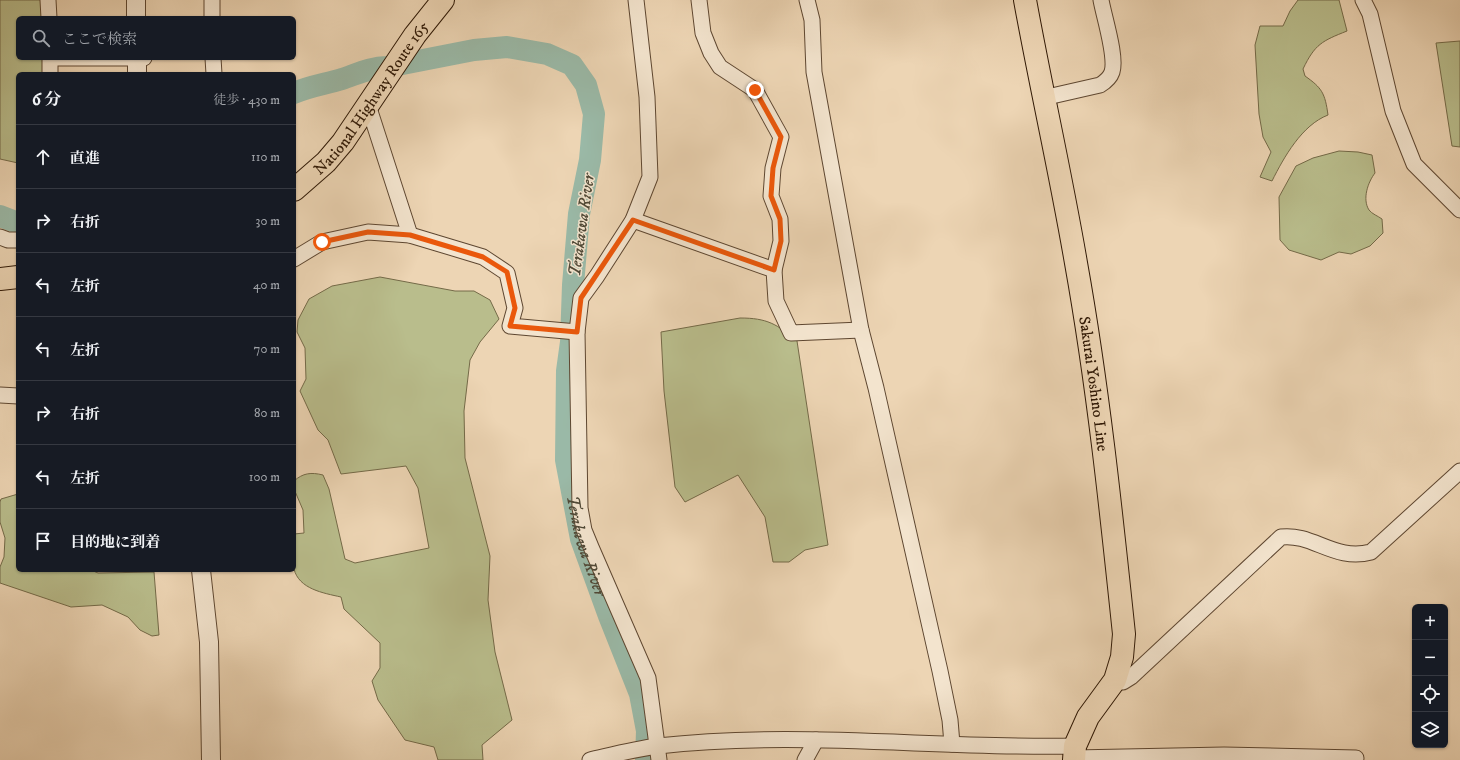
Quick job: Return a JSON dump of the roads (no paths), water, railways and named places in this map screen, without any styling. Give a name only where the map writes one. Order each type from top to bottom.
[{"type":"main road","name":"National Highway Route 165","points":[[296,188],[326,162],[343,142],[384,79],[432,11],[443,0]]},
{"type":"main road","name":"Sakurai Yoshino Line","points":[[1026,0],[1043,98],[1076,263],[1107,473],[1124,634],[1122,657],[1115,680],[1088,717],[1075,754]]},
{"type":"main road","points":[[0,278],[16,277]]},
{"type":"street","points":[[48,0],[49,16]]},
{"type":"street","points":[[136,0],[136,16]]},
{"type":"street","points":[[212,0],[212,16]]},
{"type":"street","points":[[636,0],[647,96],[650,177],[633,220],[581,298],[572,331],[580,508],[584,530],[648,678],[656,751]]},
{"type":"street","points":[[699,0],[703,33],[711,54],[720,67],[755,90],[781,137],[773,168],[771,196],[780,219],[781,241],[774,270],[776,301],[791,333],[861,330]]},
{"type":"street","points":[[807,0],[812,20],[815,79],[861,330],[940,671],[950,720],[952,744]]},
{"type":"street","points":[[1043,98],[1100,85],[1107,80],[1112,73],[1114,62],[1101,0]]},
{"type":"street","points":[[1364,0],[1370,14],[1393,111],[1414,164],[1460,210]]},
{"type":"street","points":[[50,60],[50,72]]},
{"type":"street","points":[[137,60],[137,72]]},
{"type":"street","points":[[213,60],[214,72]]},
{"type":"street","points":[[368,105],[410,235]]},
{"type":"street","points":[[633,220],[774,270]]},
{"type":"street","points":[[296,258],[322,242],[368,232],[410,235],[483,257],[507,272],[515,308],[510,326],[572,331]]},
{"type":"street","points":[[0,237],[8,240],[16,240]]},
{"type":"street","points":[[0,396],[16,396]]},
{"type":"street","points":[[1115,680],[1123,682],[1131,677],[1281,537],[1291,536],[1340,553],[1358,556],[1371,552],[1460,471]]},
{"type":"street","points":[[202,572],[209,642],[211,760]]},
{"type":"street","points":[[590,760],[636,750],[656,751],[782,740],[1030,747],[1075,754],[1356,758]]},
{"type":"street","points":[[805,760],[816,740]]},
{"type":"waterway","name":"Terakawa River","points":[[296,92],[375,68],[474,50],[507,47],[547,54],[572,65],[586,85],[594,114],[590,160],[579,214],[573,285],[571,342],[567,371],[566,460],[581,539],[609,616],[640,694],[647,731],[646,760]]},
{"type":"waterway","name":"Terakawa River","points":[[0,216],[16,222]]}]
